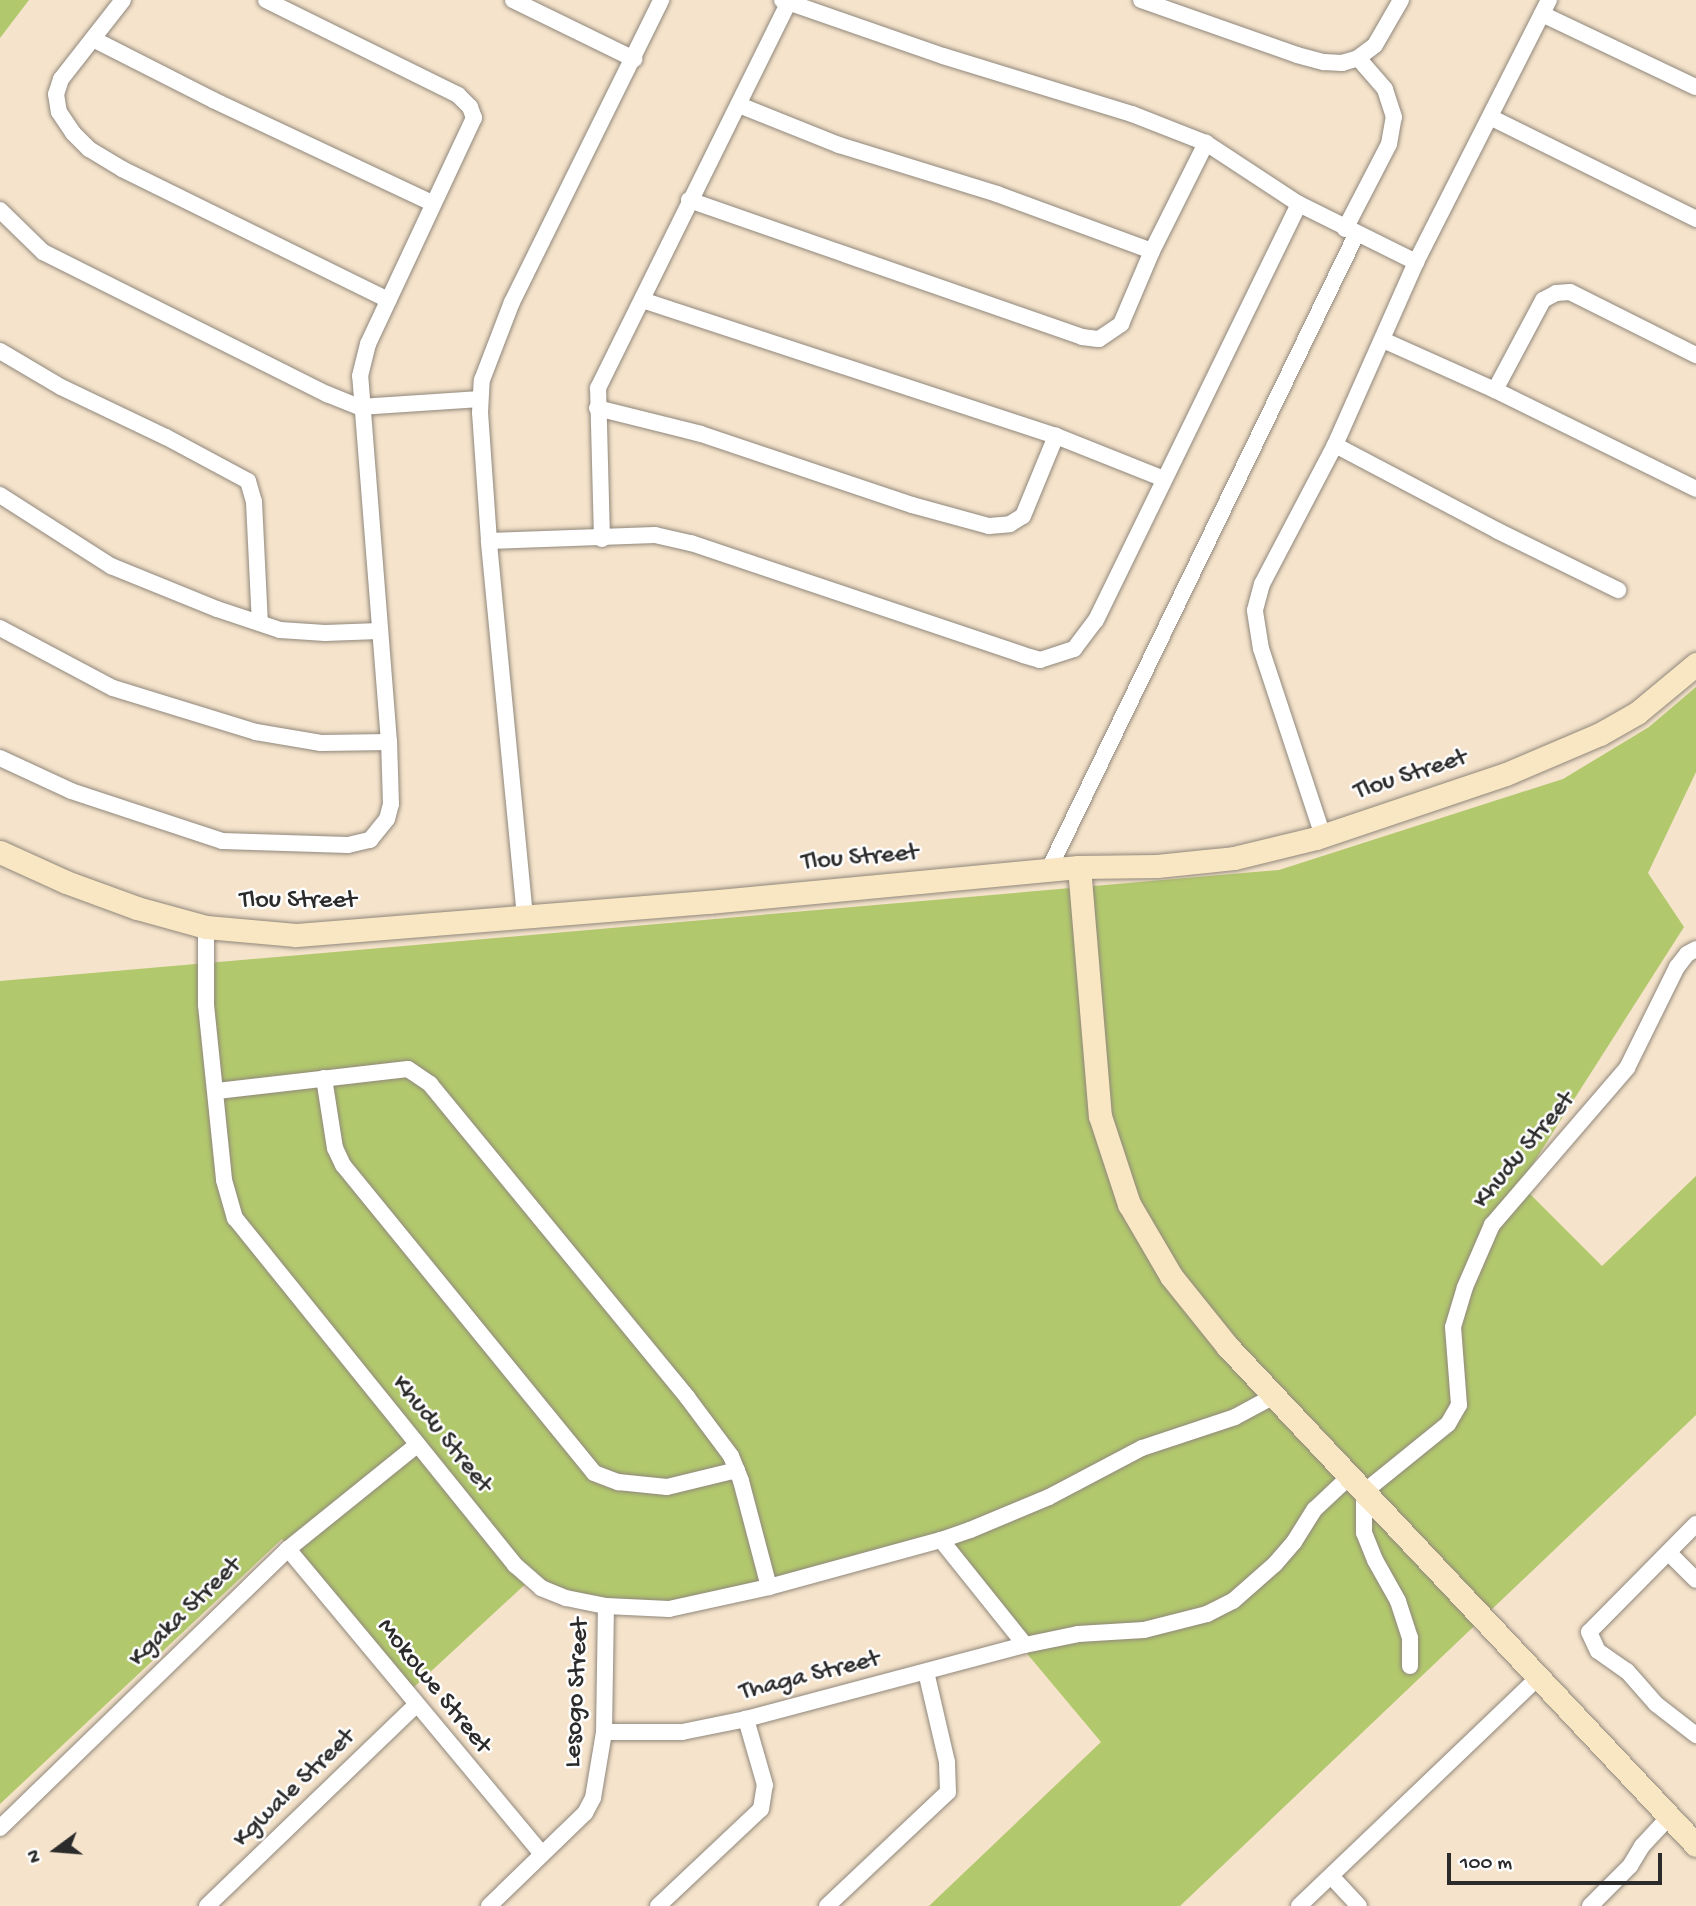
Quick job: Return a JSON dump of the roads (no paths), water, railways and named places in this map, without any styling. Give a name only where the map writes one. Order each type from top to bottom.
[{"type":"street","points":[[124,0],[61,79],[56,94],[60,112],[89,149],[122,169],[388,300]]},
{"type":"street","points":[[0,758],[71,791],[210,839],[248,844],[340,846],[362,843],[385,826],[391,804],[389,742],[360,407],[360,376],[368,344],[432,203],[472,125],[473,115],[467,104],[443,87],[376,57],[266,0]]},
{"type":"street","points":[[513,0],[635,59]]},
{"type":"street","points":[[525,916],[489,541],[480,399],[486,363],[512,302],[635,59],[661,0]]},
{"type":"street","points":[[1142,0],[1297,55],[1324,62],[1342,63],[1358,58],[1375,44],[1401,0]]},
{"type":"street","points":[[602,539],[597,396],[605,371],[738,105],[785,1],[943,56],[1132,114],[1206,143],[1299,204],[1416,262]]},
{"type":"street","points":[[1323,835],[1261,649],[1255,610],[1262,584],[1335,445],[1416,262],[1492,118],[1545,7],[1696,87]]},
{"type":"street","points":[[93,39],[213,100],[432,203]]},
{"type":"street","points":[[1049,869],[1351,232],[1389,144],[1394,117],[1385,89],[1358,58]]},
{"type":"street","points":[[738,105],[839,145],[997,194],[1152,251]]},
{"type":"street","points":[[1492,118],[1696,219]]},
{"type":"street","points":[[689,200],[1082,337],[1099,339],[1121,324],[1152,251],[1206,143]]},
{"type":"street","points":[[489,541],[656,535],[691,543],[1041,660],[1074,649],[1086,638],[1299,204]]},
{"type":"street","points":[[0,211],[43,252],[327,394],[360,407],[480,399]]},
{"type":"street","points":[[1495,390],[1543,300],[1556,293],[1570,292],[1696,355]]},
{"type":"street","points":[[642,300],[1056,436],[1164,479]]},
{"type":"street","points":[[1382,340],[1495,390],[1696,489]]},
{"type":"street","points":[[0,351],[61,387],[166,437],[248,481],[254,502],[260,623]]},
{"type":"street","points":[[597,408],[701,434],[912,505],[989,526],[1010,524],[1023,516],[1056,436]]},
{"type":"street","points":[[1335,445],[1498,531],[1618,590]]},
{"type":"street","points":[[0,495],[111,566],[260,623],[304,633],[379,631]]},
{"type":"street","points":[[0,628],[113,688],[256,732],[321,743],[389,742]]},
{"type":"street","name":"Tlou Street","points":[[0,852],[65,881],[137,908],[206,927],[296,935],[1049,869],[1157,866],[1234,858],[1323,835],[1506,774],[1600,734],[1657,698],[1696,664]]},
{"type":"street","points":[[1079,867],[1100,1116],[1120,1181],[1144,1233],[1171,1276],[1206,1321],[1273,1396],[1671,1815],[1696,1845]]},
{"type":"street","name":"Khudu Street","points":[[206,927],[206,1005],[217,1091],[224,1180],[234,1218],[515,1565],[533,1582],[566,1598],[606,1606],[669,1609],[769,1587],[941,1540],[1049,1497],[1166,1438],[1234,1417],[1273,1396]]},
{"type":"street","name":"Khudu Street","points":[[1025,1645],[1078,1634],[1144,1630],[1216,1610],[1233,1601],[1275,1564],[1294,1542],[1315,1510],[1448,1424],[1459,1405],[1453,1327],[1465,1287],[1492,1225],[1627,1068],[1677,967],[1687,954],[1696,949]]},
{"type":"street","points":[[217,1091],[408,1069],[430,1084],[687,1397],[730,1456],[737,1470],[769,1587]]},
{"type":"street","points":[[324,1078],[335,1148],[343,1165],[594,1474],[618,1482],[667,1487],[737,1470]]},
{"type":"street","name":"Kgaka Street","points":[[0,1828],[288,1549],[417,1445]]},
{"type":"street","points":[[1357,1484],[1364,1533],[1375,1560],[1398,1601],[1410,1638],[1409,1666]]},
{"type":"street","points":[[1696,1524],[1637,1581],[1590,1632],[1598,1651],[1627,1671],[1656,1704],[1696,1735]]},
{"type":"street","points":[[941,1540],[1025,1645]]},
{"type":"street","name":"Mokowe Street","points":[[288,1549],[415,1706],[541,1854]]},
{"type":"street","points":[[1669,1553],[1696,1580]]},
{"type":"street","name":"Lesogo Street","points":[[489,1906],[585,1813],[593,1798],[604,1732],[606,1606]]},
{"type":"street","name":"Thaga Street","points":[[604,1732],[682,1732],[746,1719],[1025,1645]]},
{"type":"street","points":[[827,1906],[948,1792],[947,1762],[926,1672]]},
{"type":"street","points":[[1299,1906],[1540,1676]]},
{"type":"street","name":"Kgwale Street","points":[[206,1906],[415,1706]]},
{"type":"street","points":[[658,1906],[761,1808],[765,1785],[746,1719]]},
{"type":"street","points":[[1590,1906],[1630,1866],[1642,1846],[1671,1815]]},
{"type":"street","points":[[1331,1876],[1359,1906]]}]
